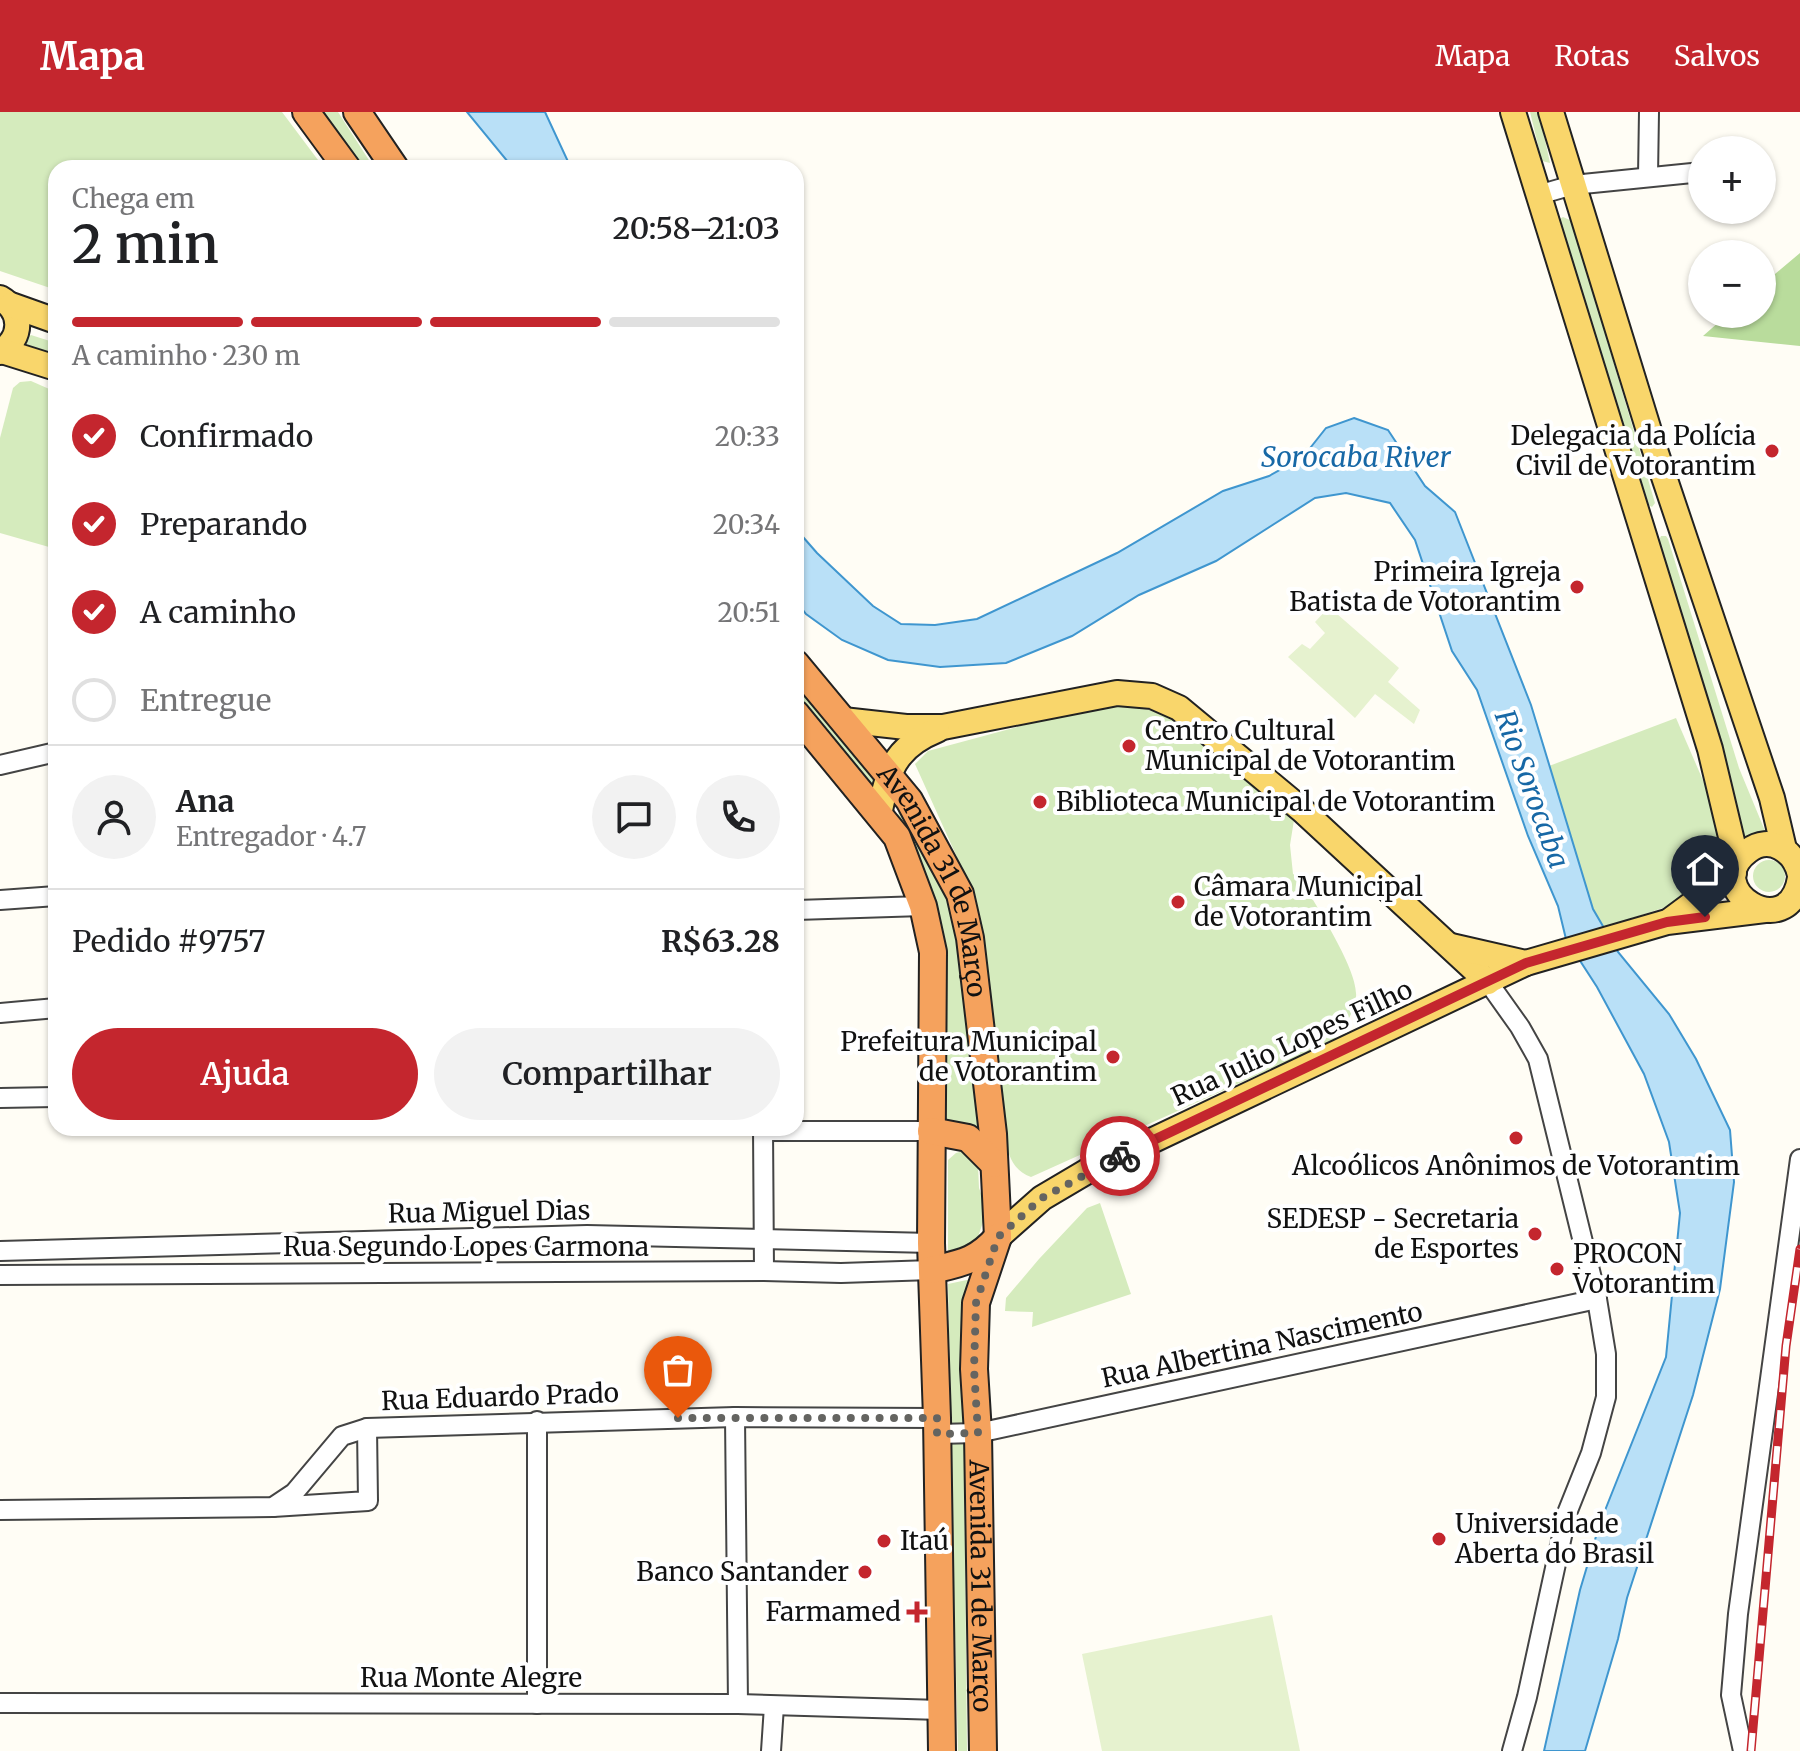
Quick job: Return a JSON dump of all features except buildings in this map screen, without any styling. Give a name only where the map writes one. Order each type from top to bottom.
[{"type":"highway","points":[[306,112],[341,160]]},
{"type":"highway","points":[[357,112],[390,160]]},
{"type":"highway","name":"Avenida 31 de Março","points":[[804,674],[909,800],[960,894],[973,959],[994,1164],[998,1237],[976,1303],[974,1369],[978,1433],[983,1751]]},
{"type":"highway","name":"Avenida 31 de Março","points":[[804,724],[897,837],[923,906],[933,952],[931,1243],[942,1751]]},
{"type":"highway","points":[[931,1131],[968,1138],[994,1164]]},
{"type":"highway","points":[[932,1270],[967,1262],[983,1254],[998,1237]]},
{"type":"main road","points":[[1513,112],[1710,749],[1736,868],[1734,884],[1745,902],[1781,909]]},
{"type":"main road","points":[[1551,112],[1676,516],[1795,863],[1794,897],[1781,909],[1658,925]]},
{"type":"main road","points":[[6,301],[48,318]]},
{"type":"main road","points":[[1,354],[10,346],[18,330],[16,313],[6,301]]},
{"type":"main road","points":[[1,354],[48,366]]},
{"type":"main road","points":[[1641,528],[1676,516]]},
{"type":"main road","points":[[843,720],[906,727],[943,727],[1117,693],[1152,696],[1179,708],[1299,808],[1488,982]]},
{"type":"main road","points":[[879,815],[888,774],[908,746],[943,727]]},
{"type":"main road","points":[[1658,925],[1736,868],[1744,853],[1763,844],[1795,863]]},
{"type":"main road","name":"Rua Julio Lopes Filho","points":[[998,1237],[1042,1198],[1086,1172],[1531,962],[1658,925]]},
{"type":"main road","points":[[1448,945],[1531,962]]},
{"type":"street","points":[[1648,176],[1649,112]]},
{"type":"street","points":[[1538,195],[1573,185],[1688,173]]},
{"type":"street","points":[[0,765],[48,754]]},
{"type":"street","points":[[0,900],[48,897]]},
{"type":"street","points":[[804,910],[923,906]]},
{"type":"street","points":[[1488,982],[1538,1059],[1597,1299],[1606,1354],[1606,1397],[1591,1453],[1567,1513],[1527,1697],[1512,1751]]},
{"type":"street","points":[[0,1013],[48,1009]]},
{"type":"street","points":[[0,1098],[48,1097]]},
{"type":"street","points":[[804,1130],[931,1131]]},
{"type":"street","points":[[763,1136],[764,1271]]},
{"type":"street","points":[[1743,1751],[1731,1695],[1737,1628],[1800,1159]]},
{"type":"street","name":"Rua Miguel Dias","points":[[0,1251],[587,1235],[931,1243]]},
{"type":"street","name":"Rua Segundo Lopes Carmona","points":[[0,1275],[841,1273],[932,1270]]},
{"type":"street","name":"Rua Albertina Nascimento","points":[[937,1426],[978,1433],[1597,1299]]},
{"type":"street","points":[[735,1417],[738,1704]]},
{"type":"street","name":"Rua Eduardo Prado","points":[[273,1507],[294,1493],[342,1436],[367,1428],[735,1417],[937,1426]]},
{"type":"street","points":[[537,1421],[537,1704]]},
{"type":"street","points":[[0,1510],[273,1507],[368,1501],[367,1428]]},
{"type":"street","name":"Rua Monte Alegre","points":[[0,1703],[738,1704],[941,1710]]},
{"type":"street","points":[[771,1751],[774,1706]]},
{"type":"green space","points":[[0,112],[282,112],[318,160],[48,160],[48,287],[0,271]]},
{"type":"green space","points":[[319,112],[338,112],[369,160],[354,160]]},
{"type":"green space","points":[[1530,112],[1539,112],[1550,163],[1542,161]]},
{"type":"green space","points":[[1563,217],[1572,221],[1655,503],[1652,507],[1647,504],[1558,220]]},
{"type":"green space","points":[[1800,253],[1800,346],[1703,336],[1712,328],[1776,328],[1776,273]]},
{"type":"green space","points":[[31,335],[48,340],[48,354],[20,344]]},
{"type":"green space","points":[[31,381],[48,388],[48,547],[0,533],[0,438],[13,388],[20,382]]},
{"type":"green space","points":[[1661,536],[1668,539],[1739,768],[1770,843],[1746,849],[1658,543]]},
{"type":"green space","points":[[1329,607],[1399,668],[1388,682],[1420,710],[1414,724],[1375,694],[1355,718],[1288,657],[1302,644],[1310,649],[1325,633],[1315,622]]},
{"type":"green space","points":[[804,694],[878,780],[864,789],[804,718]]},
{"type":"green space","points":[[1115,705],[1133,705],[1172,717],[1234,764],[1294,820],[1290,845],[1293,874],[1300,878],[1343,954],[1355,985],[1355,1003],[1351,1015],[1333,1041],[1031,1177],[1016,1166],[1003,1138],[980,953],[965,875],[915,764],[928,751],[1062,715]]},
{"type":"green space","points":[[1676,718],[1705,785],[1728,861],[1666,907],[1604,927],[1593,909],[1549,766]]},
{"type":"green space","points":[[901,802],[955,910],[985,1136],[942,1124],[942,984],[897,820]]},
{"type":"green space","points":[[1769,860],[1781,864],[1785,876],[1781,888],[1769,892],[1757,888],[1753,876],[1757,864]]},
{"type":"green space","points":[[963,1151],[978,1166],[984,1219],[975,1246],[948,1255],[948,1160]]},
{"type":"green space","points":[[1100,1203],[1131,1294],[1032,1327],[1033,1312],[1005,1311],[1006,1298],[1039,1259],[1087,1208]]},
{"type":"green space","points":[[976,1278],[964,1312],[963,1427],[951,1427],[948,1284]]},
{"type":"green space","points":[[950,1438],[964,1439],[967,1751],[958,1751]]},
{"type":"green space","points":[[1272,1615],[1300,1751],[1102,1751],[1082,1654]]},
{"type":"water","points":[[467,112],[545,112],[567,160],[506,160]]},
{"type":"water","name":"Sorocaba River","points":[[1354,418],[1388,430],[1425,486],[1455,512],[1531,705],[1593,909],[1618,952],[1669,1014],[1696,1059],[1730,1130],[1734,1182],[1720,1289],[1693,1395],[1627,1598],[1585,1751],[1544,1751],[1580,1590],[1600,1523],[1666,1357],[1680,1213],[1669,1142],[1644,1074],[1597,987],[1566,939],[1558,906],[1528,836],[1477,690],[1452,651],[1415,540],[1390,503],[1346,493],[1315,498],[1216,561],[1139,595],[1072,636],[1006,663],[940,667],[888,660],[842,640],[804,611],[804,538],[873,606],[901,624],[935,625],[977,619],[1117,553],[1223,491],[1269,476],[1303,457],[1326,428]]},
{"type":"railway","points":[[1751,1751],[1786,1346],[1800,1249]]},
{"type":"way so far","points":[[678,1418],[937,1418],[937,1434],[978,1433],[974,1369],[976,1303],[998,1237],[1042,1198],[1120,1156]]},
{"type":"place","name":"Delegacia da Polícia Civil de Votorantim","points":[[1772,451]]},
{"type":"place","name":"Primeira Igreja Batista de Votorantim","points":[[1577,587]]},
{"type":"place","name":"Centro Cultural Municipal de Votorantim","points":[[1129,746]]},
{"type":"place","name":"Biblioteca Municipal de Votorantim","points":[[1040,802]]},
{"type":"place","name":"Câmara Municipal de Votorantim","points":[[1178,902]]},
{"type":"place","name":"Prefeitura Municipal de Votorantim","points":[[1113,1057]]},
{"type":"place","name":"Alcoólicos Anônimos de Votorantim","points":[[1516,1138]]},
{"type":"place","name":"SEDESP - Secretaria de Esportes","points":[[1535,1234]]},
{"type":"place","name":"PROCON Votorantim","points":[[1557,1269]]},
{"type":"place","name":"Universidade Aberta do Brasil","points":[[1439,1539]]},
{"type":"place","name":"Itaú","points":[[884,1541]]},
{"type":"place","name":"Banco Santander","points":[[865,1572]]},
{"type":"place","name":"Farmamed","points":[[917,1612]]},
{"type":"route","points":[[1120,1156],[1526,963],[1667,922],[1705,917]]},
{"type":"water label","name":"Rio Sorocaba","points":[[1532,789]]}]
